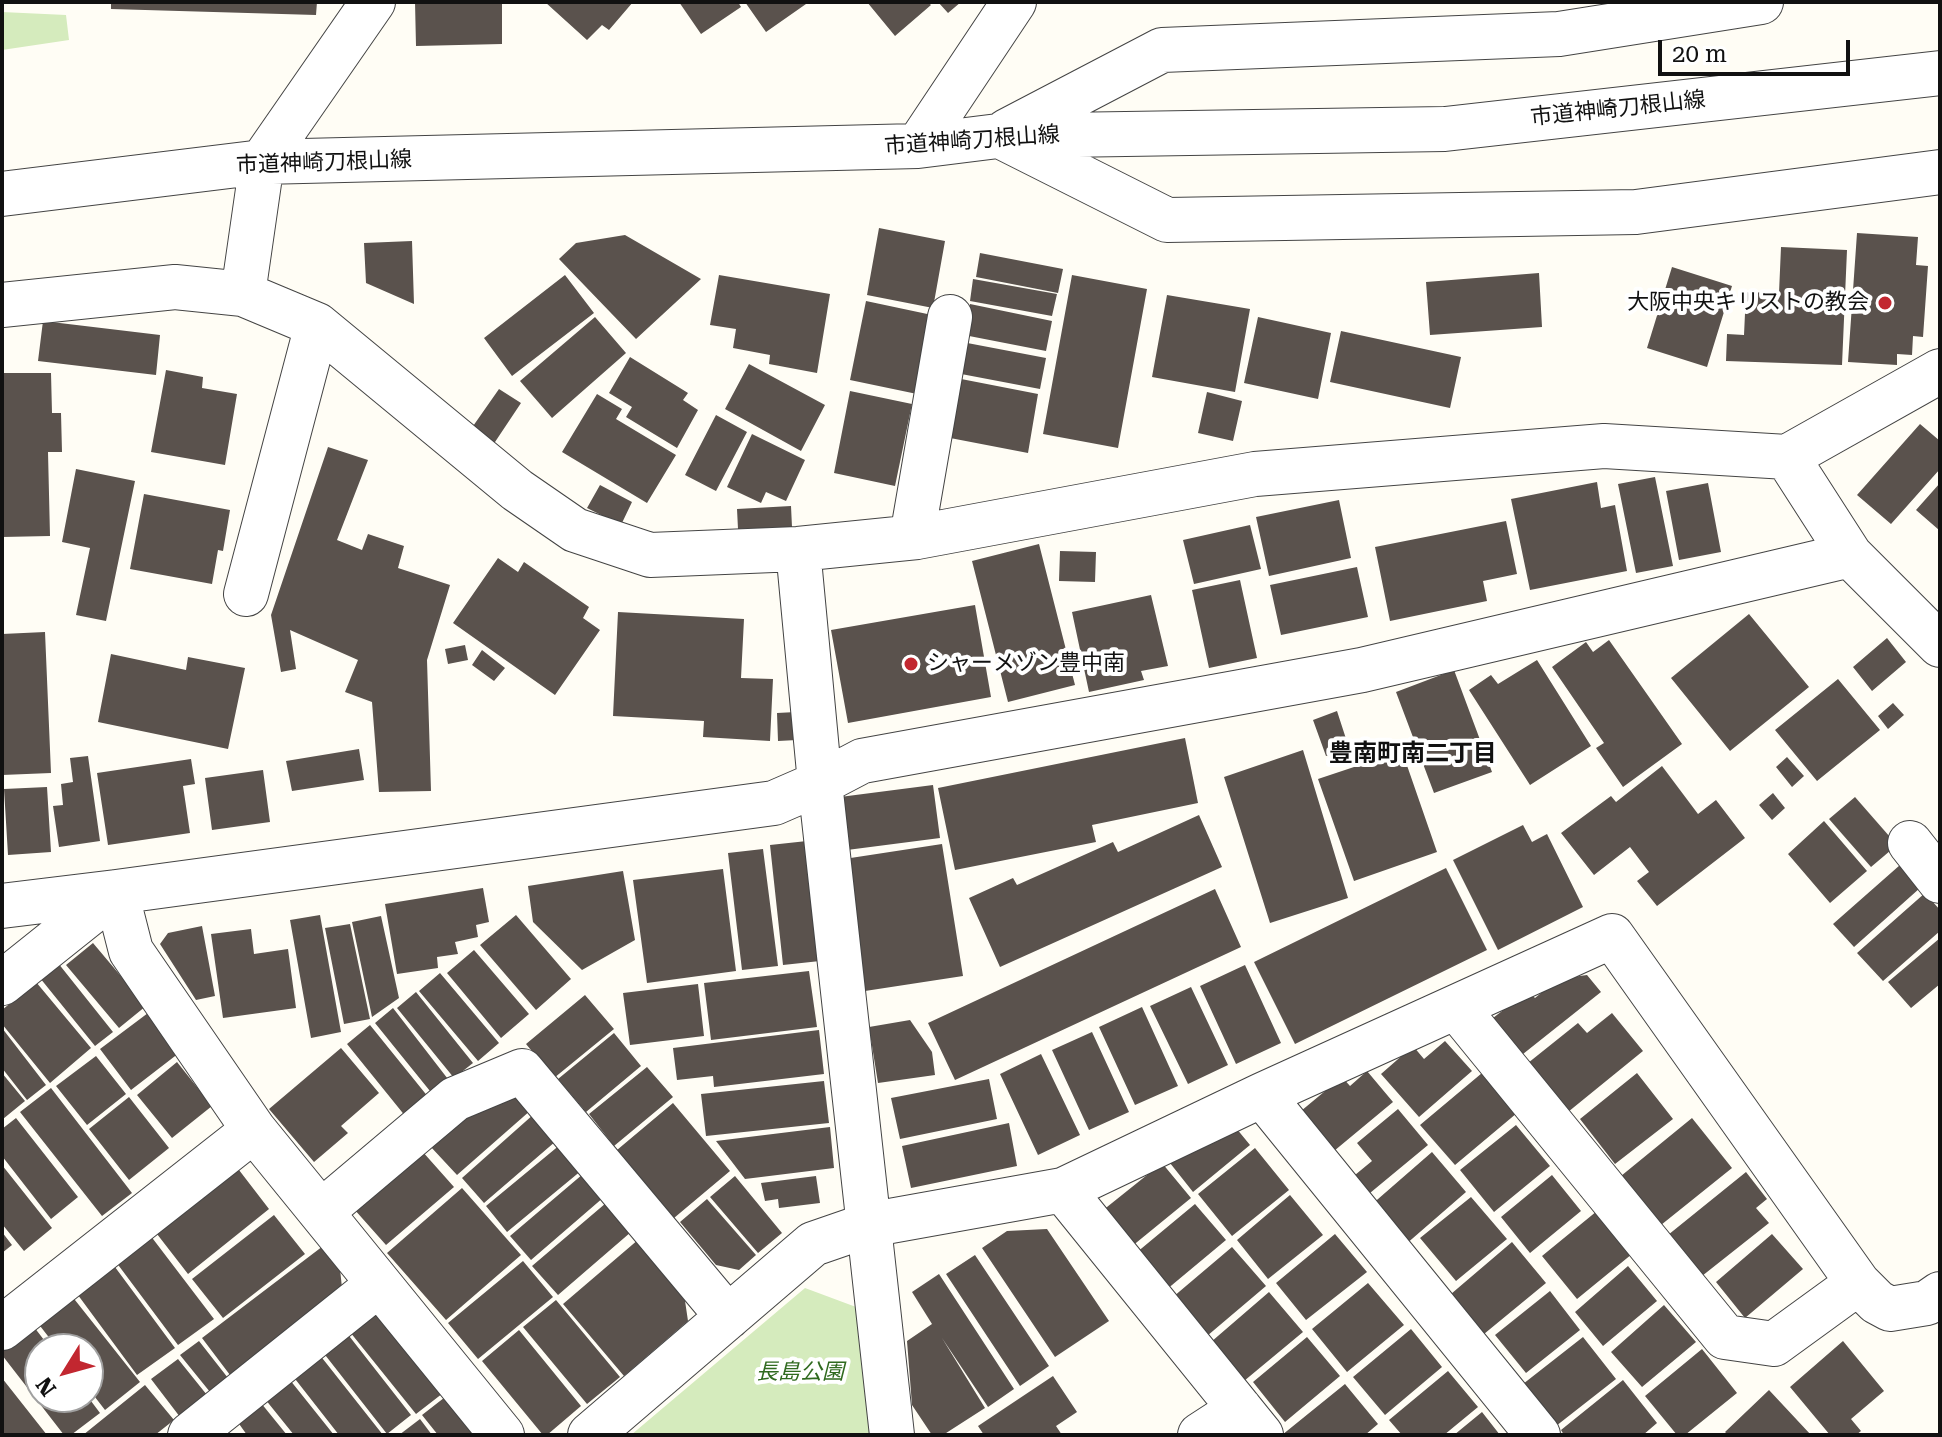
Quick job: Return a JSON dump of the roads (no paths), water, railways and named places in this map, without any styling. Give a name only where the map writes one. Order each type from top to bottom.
[{"type":"street","points":[[243,294],[262,162],[373,2]]},
{"type":"street","points":[[918,146],[1014,2]]},
{"type":"street","points":[[998,136],[1162,50],[1559,34],[1761,2]]},
{"type":"street","name":"市道神崎刀根山線","points":[[2,194],[262,162],[918,146],[998,136],[1445,129],[1940,73]]},
{"type":"street","points":[[998,136],[1167,220],[1636,212],[1940,172]]},
{"type":"street","points":[[2,305],[175,287],[243,294],[317,325],[517,490],[575,530],[650,555],[798,549],[912,537],[1255,474],[1604,446],[1787,457],[1940,371]]},
{"type":"street","points":[[912,537],[950,317]]},
{"type":"street","points":[[246,594],[317,325]]},
{"type":"street","points":[[1787,457],[1850,555],[1940,645]]},
{"type":"street","points":[[798,549],[820,783],[892,1435]]},
{"type":"street","points":[[2,906],[774,803],[862,761],[1362,670],[1850,555]]},
{"type":"street","points":[[1910,843],[1940,881]]},
{"type":"street","points":[[2,983],[116,892]]},
{"type":"street","points":[[116,892],[131,951],[254,1130],[502,1435]]},
{"type":"street","points":[[590,1435],[813,1244],[868,1225],[1063,1190],[1262,1095],[1612,936],[1875,1307]]},
{"type":"street","points":[[1456,1007],[1725,1337],[1774,1344],[1875,1307],[1890,1309],[1927,1303],[1940,1294]]},
{"type":"street","points":[[321,1212],[455,1099],[522,1071],[728,1317]]},
{"type":"street","points":[[1262,1095],[1538,1435]]},
{"type":"street","points":[[2,1328],[254,1130]]},
{"type":"street","points":[[1063,1190],[1251,1422],[1200,1435]]},
{"type":"street","points":[[190,1435],[379,1284]]},
{"type":"place","name":"大阪中央キリストの教会","points":[[1885,303]]},
{"type":"place","name":"シャーメゾン豊中南","points":[[911,664]]},
{"type":"district","name":"豊南町南二丁目","points":[[1413,754]]},
{"type":"park label","name":"長島公園","points":[[800,1373]]}]
